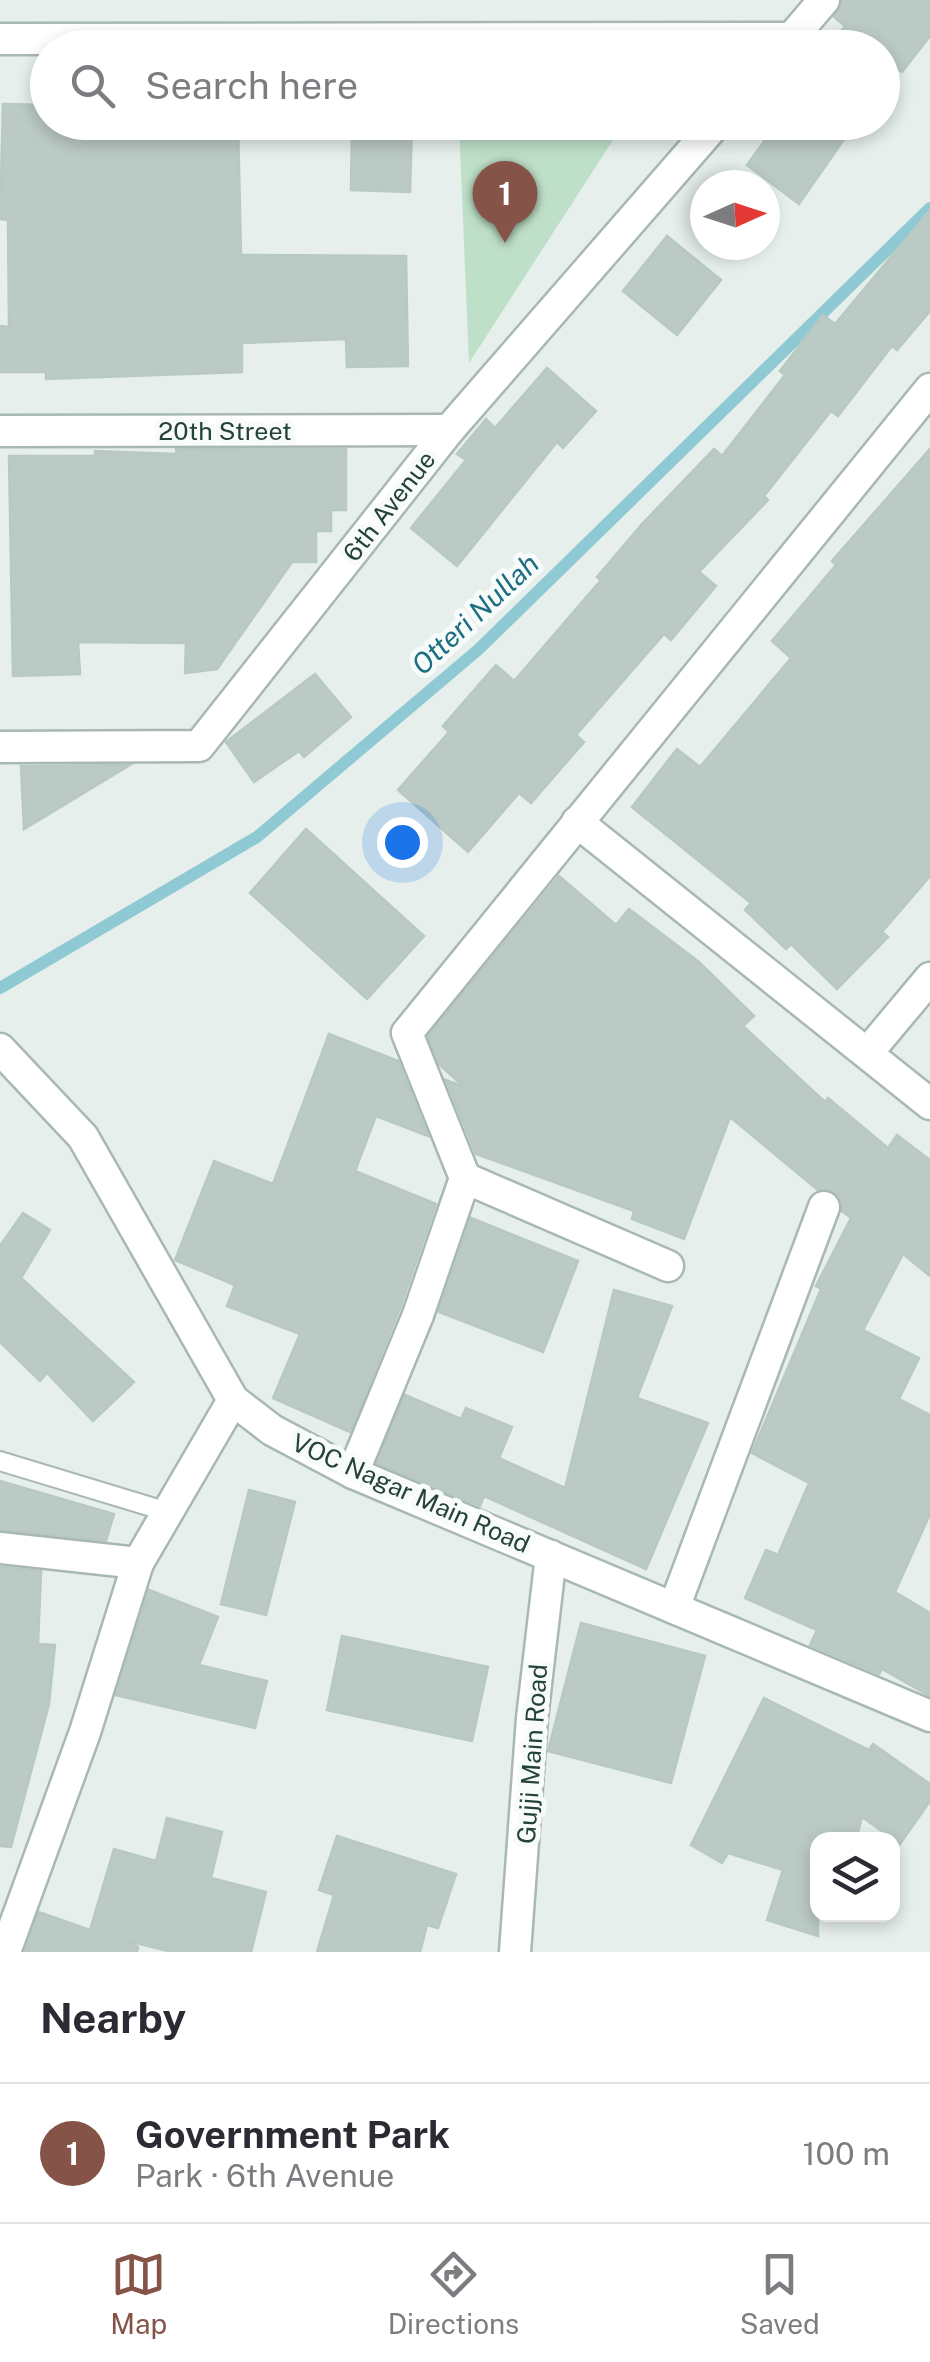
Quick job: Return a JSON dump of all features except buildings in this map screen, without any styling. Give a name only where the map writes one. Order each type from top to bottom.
[{"type":"street","points":[[798,30],[824,0]]},
{"type":"street","points":[[0,39],[30,39]]},
{"type":"street","name":"6th Avenue","points":[[0,747],[199,746],[449,430],[702,140]]},
{"type":"street","points":[[353,1472],[418,1314],[465,1178],[406,1033],[930,389]]},
{"type":"street","name":"20th Street","points":[[0,431],[449,430]]},
{"type":"street","points":[[578,822],[869,1051],[930,1104]]},
{"type":"street","points":[[869,1051],[930,978]]},
{"type":"street","name":"VOC Nagar Main Road","points":[[0,1050],[42,1090],[82,1137],[232,1400],[272,1430],[353,1472],[930,1716]]},
{"type":"street","points":[[465,1178],[668,1266]]},
{"type":"street","points":[[674,1608],[824,1208]]},
{"type":"street","points":[[6,1952],[85,1732],[138,1564],[232,1400]]},
{"type":"street","points":[[0,1548],[138,1564]]},
{"type":"street","name":"Gujji Main Road","points":[[515,1952],[532,1718],[551,1556]]},
{"type":"lane","points":[[0,1460],[168,1512]]},
{"type":"green space","points":[[460,140],[613,140],[469,363]]},
{"type":"waterway","name":"Otteri Nullah","points":[[0,988],[257,837],[479,649],[930,208]]},
{"type":"place","name":"Government Park","points":[[505,243]]}]
